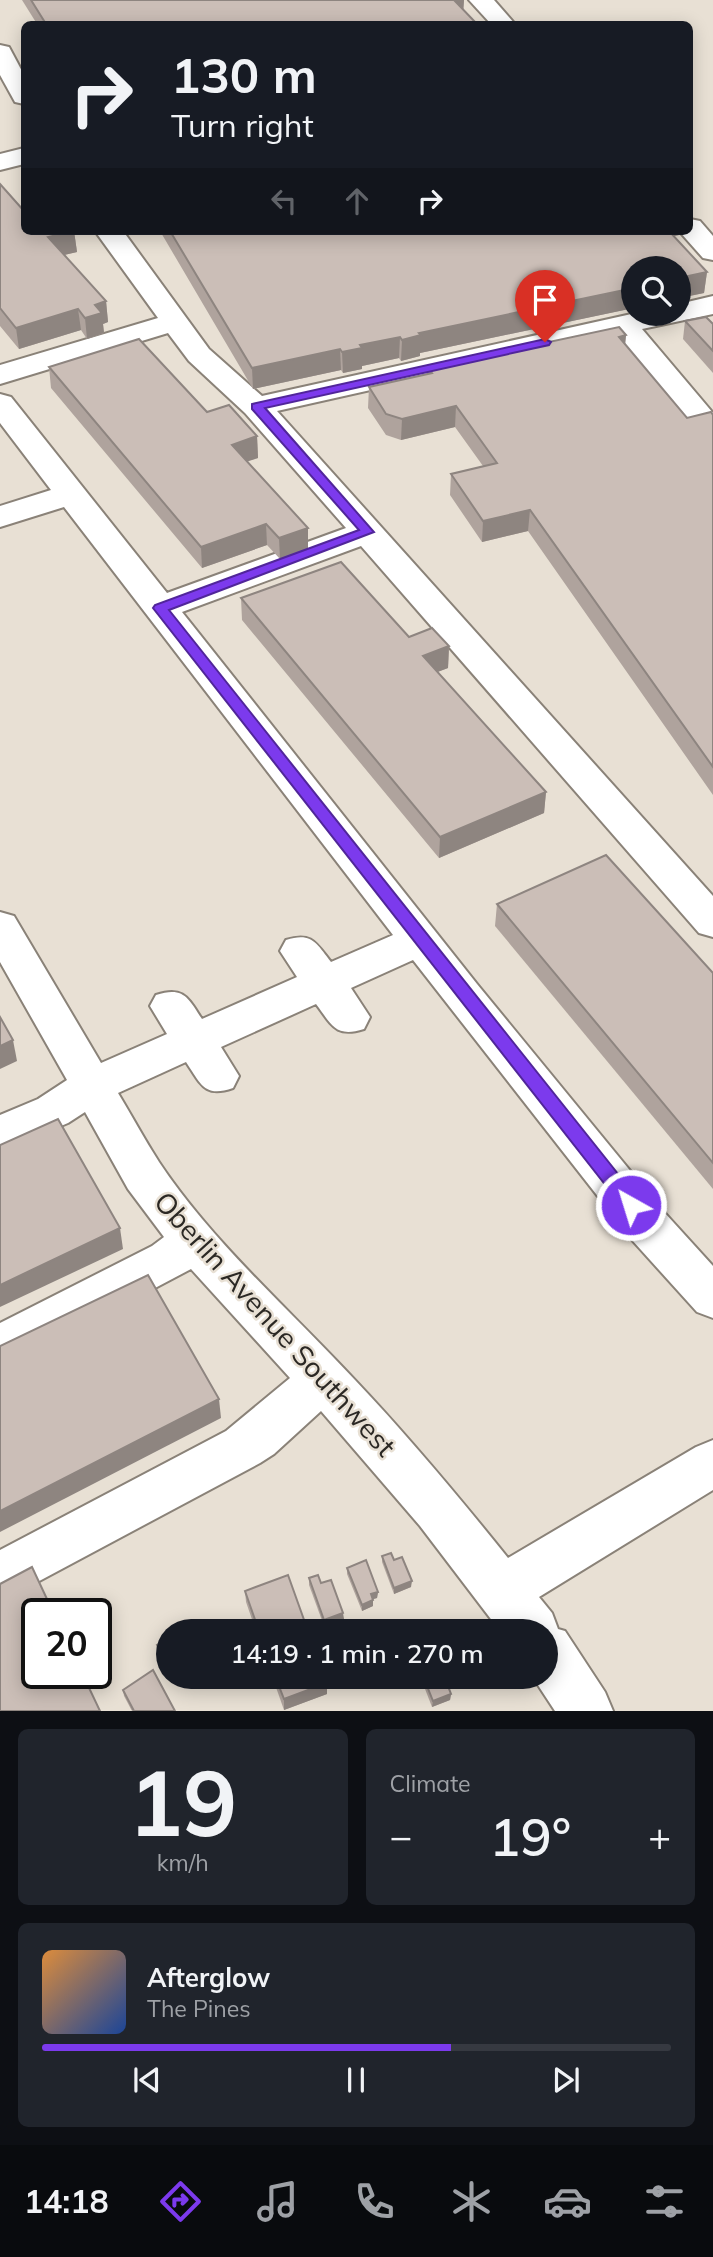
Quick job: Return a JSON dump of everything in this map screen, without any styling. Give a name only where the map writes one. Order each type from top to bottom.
[{"type":"lane","points":[[481,0],[500,21]]},
{"type":"lane","points":[[0,52],[21,91]]},
{"type":"lane","points":[[693,230],[713,252]]},
{"type":"lane","points":[[112,235],[199,355],[256,407],[713,922]]},
{"type":"lane","points":[[691,310],[713,305]]},
{"type":"lane","points":[[0,375],[175,323]]},
{"type":"lane","points":[[256,407],[621,325]]},
{"type":"lane","points":[[624,326],[713,433]]},
{"type":"lane","points":[[0,403],[420,940],[648,1226],[713,1298]]},
{"type":"lane","points":[[0,517],[70,494]]},
{"type":"lane","points":[[160,608],[367,532]]},
{"type":"lane","name":"Oberlin Avenue Southwest","points":[[0,927],[144,1176],[194,1241],[323,1379],[438,1509],[524,1619]]},
{"type":"lane","points":[[0,1134],[53,1111],[91,1086],[420,940]]},
{"type":"lane","points":[[300,951],[349,1017]]},
{"type":"lane","points":[[172,1006],[218,1076]]},
{"type":"lane","points":[[0,1346],[168,1260],[194,1241]]},
{"type":"lane","points":[[0,1577],[250,1443],[323,1379]]},
{"type":"lane","points":[[503,1590],[713,1463]]},
{"type":"lane","points":[[558,1668],[586,1711]]},
{"type":"building","points":[[31,0],[454,0],[474,21],[44,21]]},
{"type":"building","points":[[0,184],[21,208],[21,235],[57,235],[48,237],[106,301],[95,305],[102,313],[85,318],[78,309],[16,328],[0,308]]},
{"type":"building","points":[[172,235],[673,235],[707,272],[691,275],[691,256],[621,256],[621,291],[419,333],[421,335],[402,340],[400,337],[360,345],[362,348],[342,352],[340,349],[252,368]]},
{"type":"building","points":[[706,317],[713,324],[713,351],[690,326],[691,320]]},
{"type":"building","points":[[619,327],[626,335],[619,337],[687,418],[711,412],[713,415],[713,767],[530,510],[483,521],[451,474],[497,463],[456,406],[402,419],[386,414],[369,387],[432,373],[428,368]]},
{"type":"building","points":[[139,339],[207,412],[229,405],[257,436],[232,445],[308,528],[279,538],[266,524],[201,547],[49,367]]},
{"type":"building","points":[[341,562],[409,637],[432,628],[449,646],[423,656],[546,792],[440,837],[241,598]]},
{"type":"building","points":[[606,855],[713,973],[713,1163],[497,904]]},
{"type":"building","points":[[0,1017],[13,1040],[0,1046]]},
{"type":"building","points":[[58,1119],[120,1228],[0,1285],[0,1145]]},
{"type":"building","points":[[148,1275],[219,1399],[0,1511],[0,1346]]},
{"type":"building","points":[[391,1553],[394,1560],[402,1557],[412,1581],[394,1588],[382,1556]]},
{"type":"building","points":[[366,1560],[378,1592],[371,1594],[373,1600],[362,1605],[347,1568]]},
{"type":"building","points":[[32,1567],[47,1598],[21,1598],[21,1689],[90,1689],[100,1711],[0,1711],[0,1584]]},
{"type":"building","points":[[288,1575],[304,1619],[255,1619],[245,1591]]},
{"type":"building","points":[[318,1575],[321,1583],[331,1580],[343,1613],[324,1619],[309,1578]]},
{"type":"building","points":[[153,1670],[156,1689],[163,1689],[175,1711],[134,1711],[123,1690]]},
{"type":"building","points":[[280,1689],[311,1689],[284,1699]]},
{"type":"building","points":[[428,1689],[449,1689],[451,1694],[433,1701]]},
{"type":"route","points":[[545,342],[256,407],[367,532],[160,608],[431,955],[631,1205]]}]
